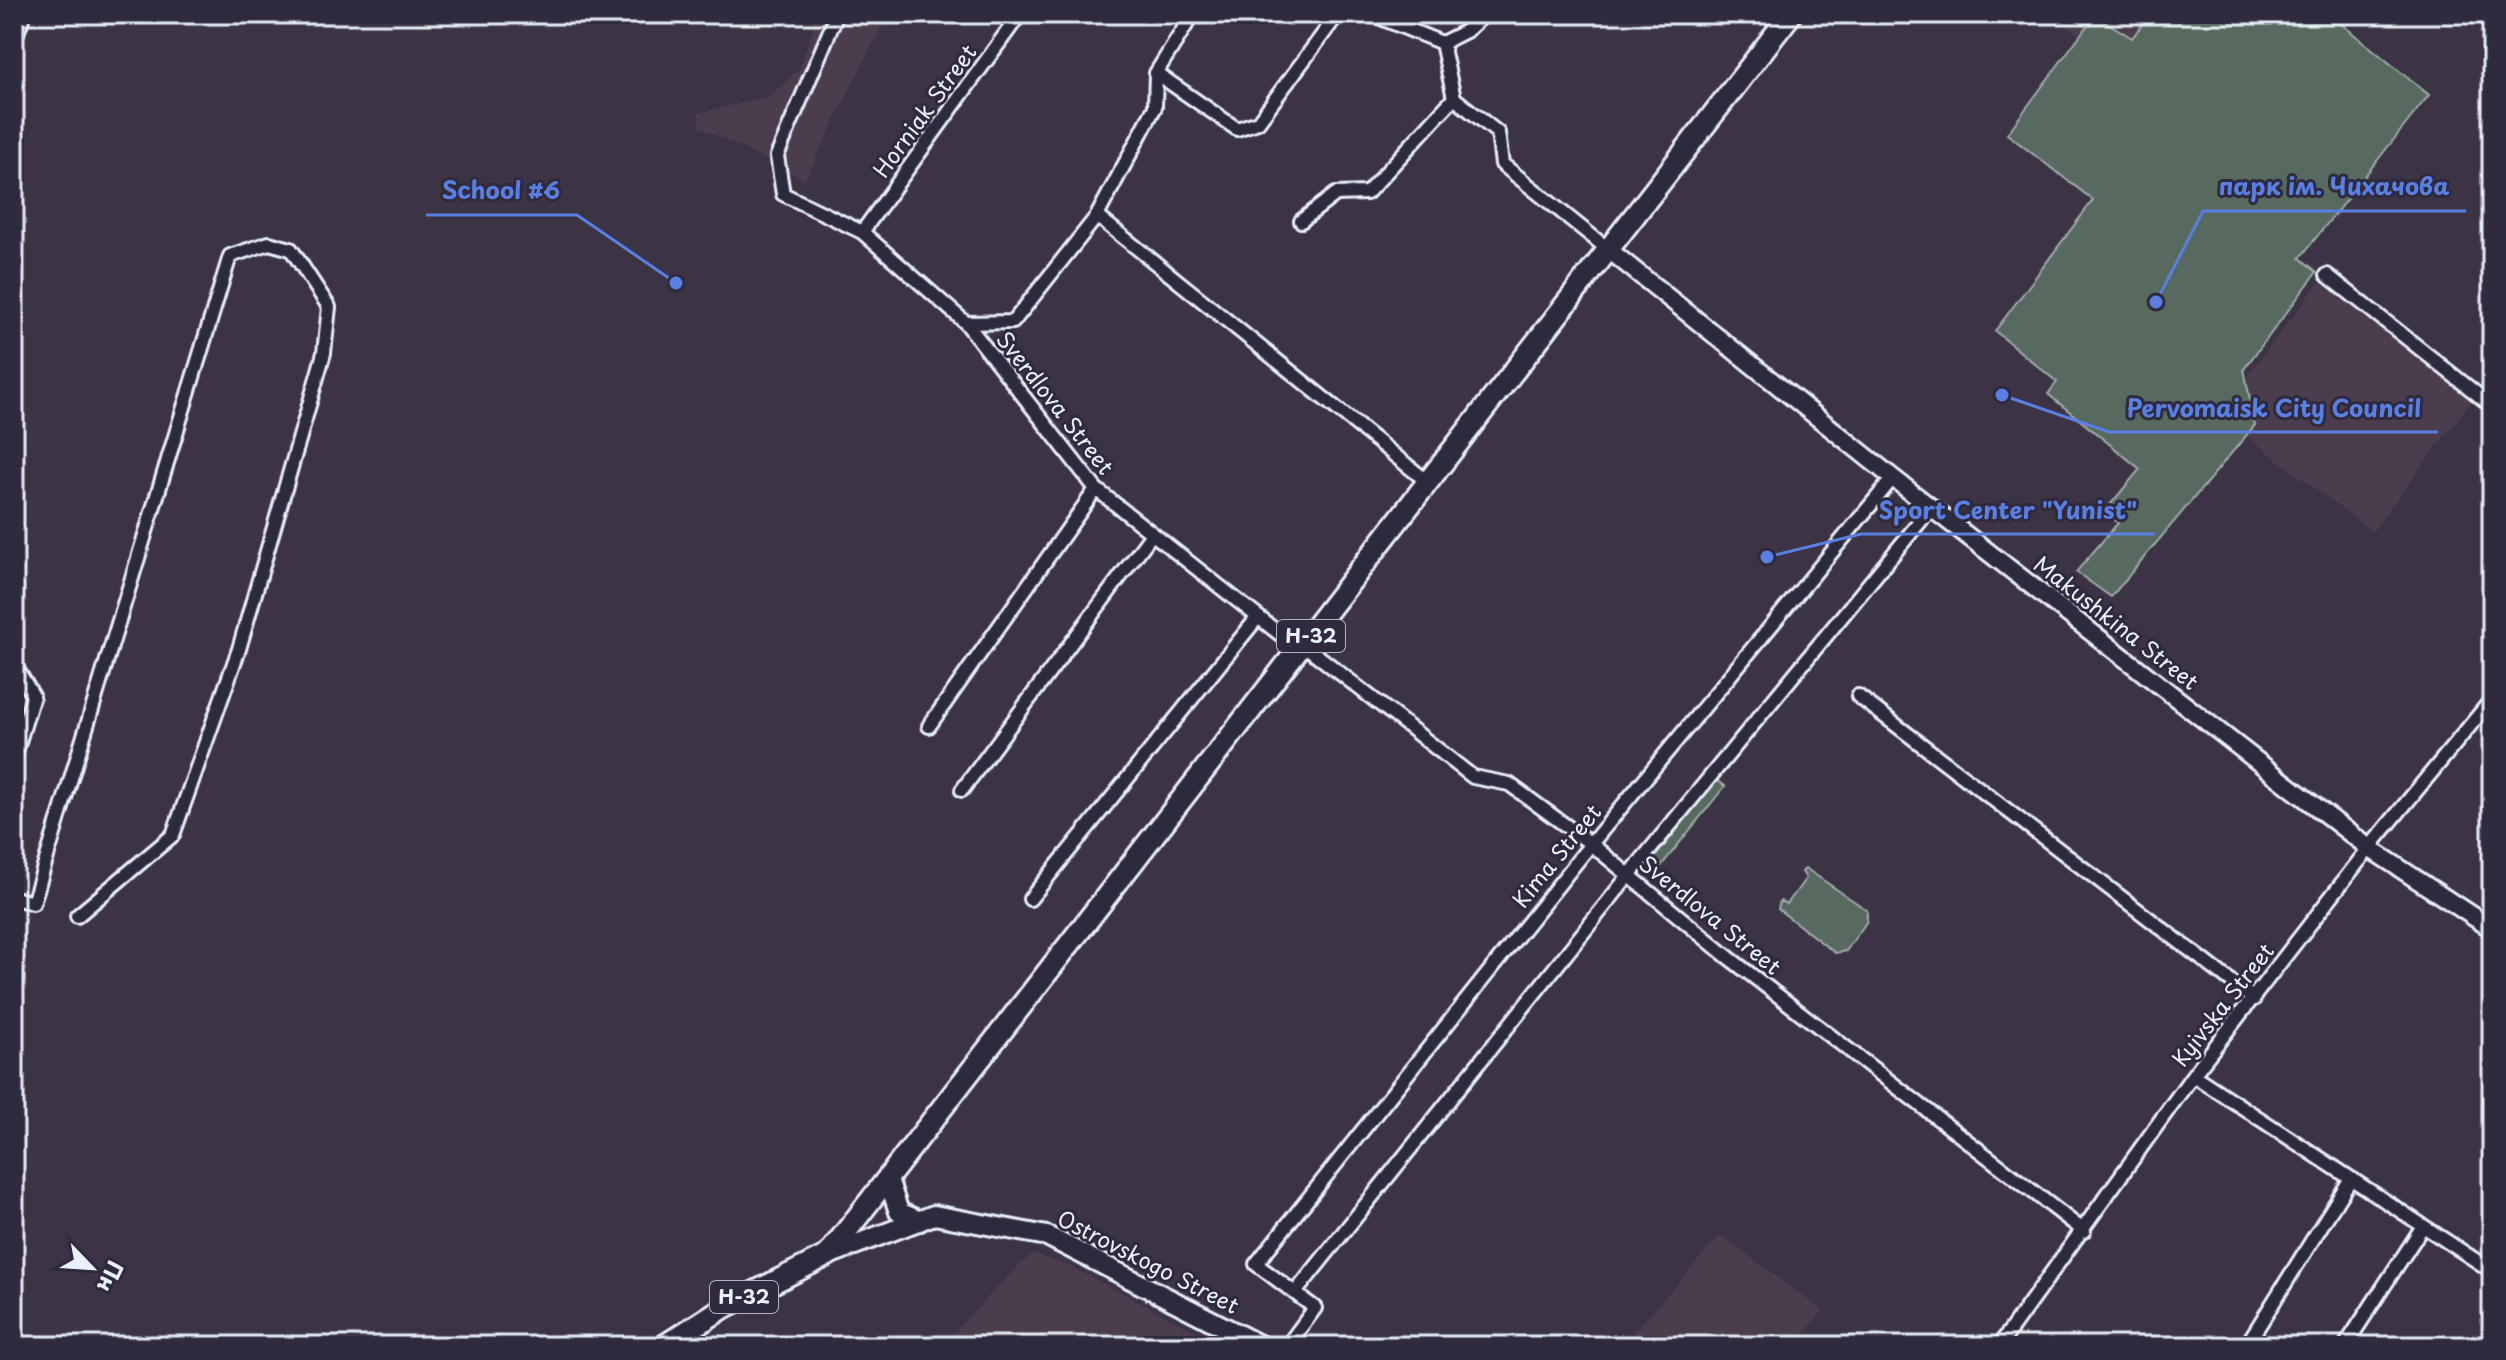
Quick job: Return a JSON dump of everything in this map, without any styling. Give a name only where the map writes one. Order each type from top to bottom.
[{"type":"main road","name":"Н-32","points":[[664,1346],[723,1308],[828,1255],[1791,14]]},
{"type":"main road","points":[[888,1179],[899,1212],[920,1221]]},
{"type":"main road","name":"Ostrovskogo Street","points":[[828,1255],[934,1215],[1047,1236],[1261,1346]]},
{"type":"street","points":[[14,41],[24,14]]},
{"type":"street","name":"Sverdlova Street","points":[[837,14],[777,156],[783,194],[862,232],[966,323],[1096,489],[1152,534],[1473,777],[1509,784],[1591,844],[1728,957],[2084,1231]]},
{"type":"street","name":"Horniak Street","points":[[862,232],[1020,14]]},
{"type":"street","points":[[966,323],[1013,322],[1097,216],[1155,107],[1156,73],[1193,14]]},
{"type":"street","points":[[1156,73],[1237,129],[1258,122],[1338,14]]},
{"type":"street","points":[[1371,14],[1442,43],[1466,31],[1485,14]]},
{"type":"street","points":[[1442,43],[1454,98],[1498,133],[1502,164],[1609,250]]},
{"type":"street","points":[[1301,221],[1336,194],[1367,193],[1454,98]]},
{"type":"street","points":[[1097,216],[1429,483]]},
{"type":"street","points":[[14,898],[33,903],[230,256],[269,243],[291,249],[329,307],[326,337],[239,649],[173,835],[77,916]]},
{"type":"street","name":"Makushkina Street","points":[[1609,250],[1893,478],[2369,848],[2492,929]]},
{"type":"street","points":[[2327,275],[2492,406]]},
{"type":"street","name":"Kima Street","points":[[1295,1293],[1256,1264],[1591,844],[1893,478]]},
{"type":"street","points":[[929,726],[1096,489]]},
{"type":"street","points":[[1287,1346],[1315,1308],[1295,1293],[1630,874],[1932,507]]},
{"type":"street","points":[[962,790],[1152,534]]},
{"type":"street","points":[[1030,899],[1258,617]]},
{"type":"street","points":[[14,664],[33,696],[14,758]]},
{"type":"street","points":[[1858,696],[2254,999]]},
{"type":"street","name":"Kyivska Street","points":[[1999,1346],[2193,1075],[2369,848],[2492,699]]},
{"type":"street","points":[[2193,1075],[2492,1271]]},
{"type":"street","points":[[2246,1346],[2350,1180]]},
{"type":"street","points":[[2345,1346],[2423,1226]]},
{"type":"shaded area","points":[[811,14],[888,14],[805,180],[700,127],[698,113],[768,97],[799,70],[814,24]]},
{"type":"shaded area","points":[[2051,14],[2150,14],[2132,39],[2095,15],[2080,36]]},
{"type":"shaded area","points":[[2319,282],[2473,399],[2372,532],[2218,414]]},
{"type":"shaded area","points":[[1721,1235],[1823,1311],[1794,1346],[1621,1346]]},
{"type":"shaded area","points":[[1034,1254],[1071,1267],[1225,1346],[961,1346],[950,1336],[1022,1262]]},
{"type":"green space","points":[[2150,14],[2329,14],[2429,95],[2300,258],[2317,272],[2244,369],[2255,425],[2111,597],[2076,572],[2118,523],[2105,511],[2140,469],[2048,394],[2057,382],[1995,331],[2093,200],[2007,134],[2095,15],[2132,38]]},
{"type":"green space","points":[[1717,780],[1725,786],[1661,866],[1653,860]]},
{"type":"green space","points":[[1805,868],[1867,910],[1867,921],[1846,951],[1835,953],[1778,909],[1780,901],[1787,904],[1806,878],[1802,872]]},
{"type":"place","name":"School #6","points":[[676,283]]},
{"type":"place","name":"парк ім. Чихачова","points":[[2156,302]]},
{"type":"place","name":"Pervomaisk City Council","points":[[2002,395]]},
{"type":"place","name":"Sport Center \"Yunist\"","points":[[1767,557]]}]
